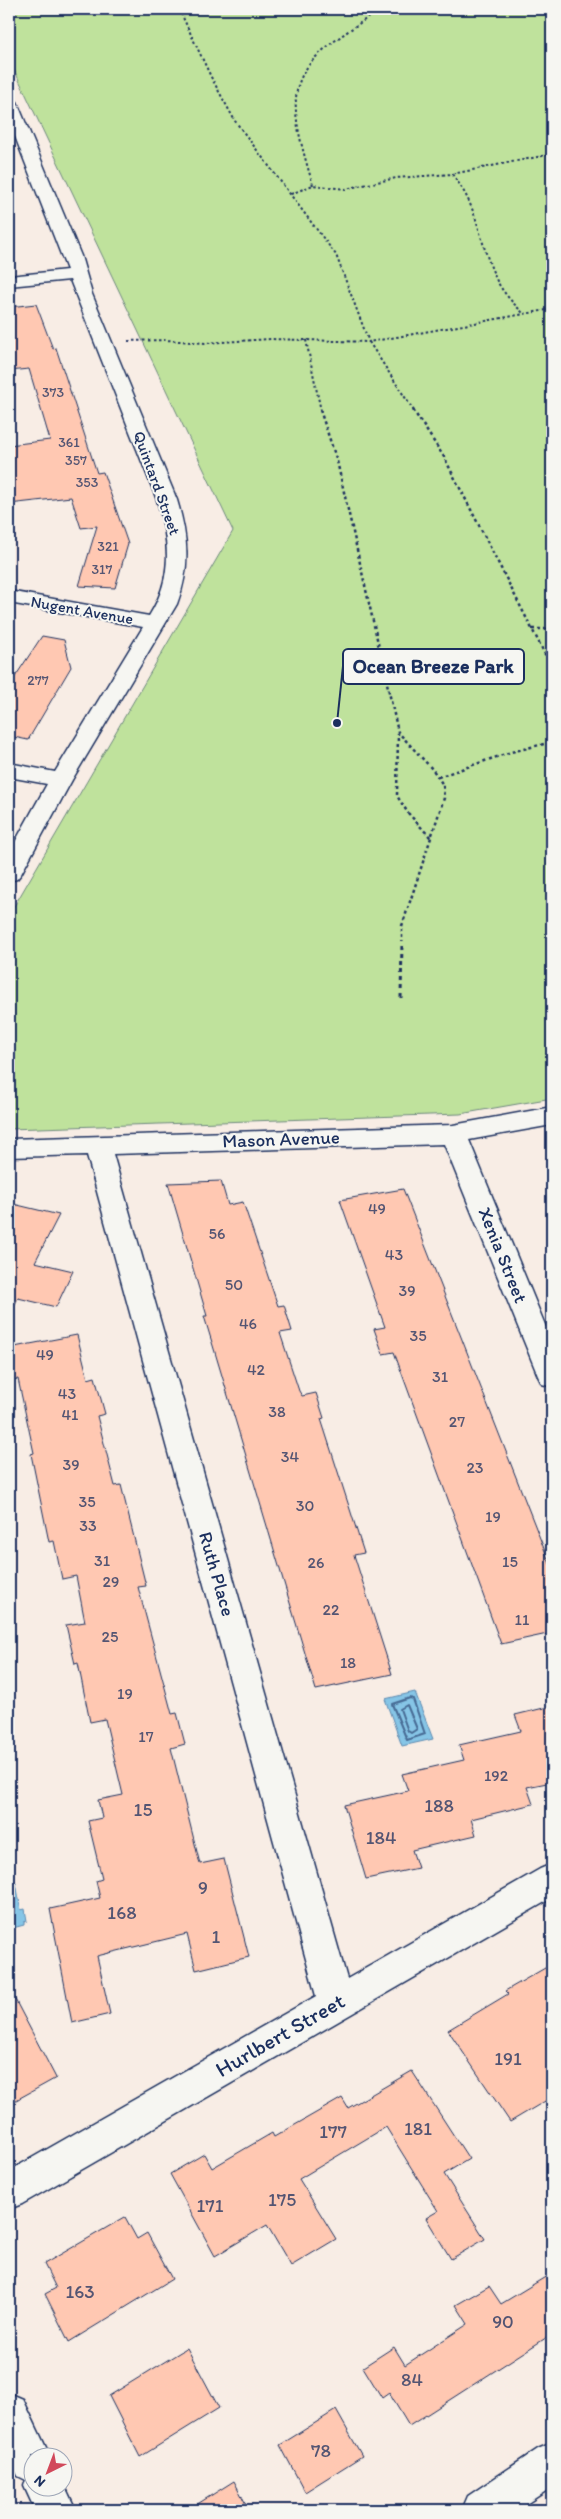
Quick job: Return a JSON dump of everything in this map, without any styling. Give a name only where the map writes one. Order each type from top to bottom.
[{"type":"street","name":"Quintard Street","points":[[9,102],[72,256],[83,294],[175,525],[179,546],[178,573],[167,604],[60,780],[9,874]]},
{"type":"street","points":[[9,281],[77,274]]},
{"type":"street","name":"Nugent Avenue","points":[[9,597],[154,623]]},
{"type":"street","points":[[9,770],[60,780]]},
{"type":"street","name":"Mason Avenue","points":[[9,1148],[453,1134],[552,1116]]},
{"type":"street","name":"Xenia Street","points":[[453,1134],[552,1376]]},
{"type":"street","name":"Ruth Place","points":[[98,1145],[336,2003]]},
{"type":"street","name":"Hurlbert Street","points":[[9,2191],[552,1880]]},
{"type":"street","points":[[9,2413],[24,2446]]},
{"type":"street","points":[[482,2510],[552,2463]]},
{"type":"street","points":[[49,2496],[56,2510]]},
{"type":"path","points":[[180,9],[211,77],[235,121],[336,255],[369,342],[444,457],[552,668]]},
{"type":"path","points":[[313,185],[297,126],[296,97],[301,79],[312,59],[381,9]]},
{"type":"path","points":[[291,194],[313,185],[345,189],[396,178],[452,174],[552,154]]},
{"type":"path","points":[[452,174],[470,196],[496,280],[505,297],[524,315]]},
{"type":"path","points":[[102,341],[166,340],[205,342],[306,340],[369,342],[434,328],[552,309]]},
{"type":"path","points":[[306,340],[321,412],[339,470],[398,732],[397,796],[402,805],[431,838]]},
{"type":"path","points":[[532,629],[552,629]]},
{"type":"path","points":[[398,732],[438,777],[443,786],[444,798],[402,926],[402,998]]},
{"type":"path","points":[[438,777],[511,752],[552,742]]},
{"type":"green space","points":[[9,9],[552,9],[552,1098],[460,1114],[9,1129],[9,915],[233,531],[9,59]]},
{"type":"water","points":[[415,1692],[433,1739],[402,1746],[385,1699]]},
{"type":"water","points":[[16,1883],[21,1910],[25,1909],[27,1921],[24,1922],[24,1925],[9,1929],[9,1885]]},
{"type":"building","points":[[36,304],[53,349],[56,348],[97,473],[103,472],[128,544],[115,588],[79,586],[97,526],[81,528],[71,497],[9,504],[9,445],[50,440],[29,369],[9,371],[9,307]]},
{"type":"building","points":[[42,636],[64,640],[71,667],[28,740],[9,736],[9,686]]},
{"type":"building","points":[[221,1181],[228,1205],[243,1202],[278,1306],[284,1305],[292,1331],[280,1333],[299,1391],[302,1396],[316,1393],[324,1418],[321,1419],[364,1553],[354,1555],[392,1674],[316,1690],[204,1316],[207,1316],[168,1183]]},
{"type":"building","points":[[403,1189],[552,1569],[552,1633],[501,1644],[394,1352],[383,1354],[374,1329],[385,1327],[340,1200]]},
{"type":"building","points":[[9,1203],[59,1215],[35,1262],[73,1271],[56,1307],[18,1298],[9,1316]]},
{"type":"building","points":[[77,1335],[88,1379],[95,1377],[105,1414],[97,1416],[115,1486],[121,1485],[146,1586],[138,1587],[172,1714],[177,1713],[185,1744],[171,1748],[200,1864],[224,1859],[249,1957],[196,1970],[187,1934],[97,1956],[110,2014],[72,2023],[50,1909],[100,1898],[96,1881],[102,1879],[88,1821],[102,1818],[98,1800],[123,1795],[105,1719],[90,1722],[78,1663],[75,1664],[66,1625],[85,1622],[76,1576],[62,1579],[54,1541],[49,1542],[31,1454],[34,1453],[18,1379],[13,1380],[9,1348]]},
{"type":"building","points":[[552,1706],[552,1782],[527,1787],[533,1804],[471,1819],[476,1835],[412,1850],[418,1868],[366,1879],[344,1805],[408,1791],[402,1774],[464,1760],[459,1745],[521,1731],[515,1715]]},
{"type":"building","points":[[552,1964],[552,2097],[510,2122],[448,2030],[508,1994],[505,1991]]},
{"type":"building","points":[[9,1988],[56,2078],[9,2104]]},
{"type":"building","points":[[412,2071],[469,2159],[444,2174],[485,2239],[451,2259],[426,2218],[438,2211],[386,2127],[299,2179],[336,2239],[291,2266],[267,2225],[215,2256],[170,2174],[204,2154],[212,2168],[272,2133],[274,2137],[342,2098],[348,2108]]},
{"type":"building","points":[[125,2217],[137,2239],[147,2233],[172,2279],[69,2342],[45,2294],[56,2288],[44,2264]]},
{"type":"building","points":[[552,2273],[552,2334],[409,2426],[389,2393],[382,2398],[363,2367],[394,2347],[405,2365],[468,2324],[456,2305],[489,2286],[501,2304]]},
{"type":"building","points":[[187,2348],[219,2408],[140,2457],[109,2396]]},
{"type":"building","points":[[336,2410],[362,2456],[305,2492],[280,2445]]},
{"type":"building","points":[[234,2481],[249,2510],[188,2510]]},
{"type":"place","name":"Ocean Breeze Park","points":[[337,723]]}]
